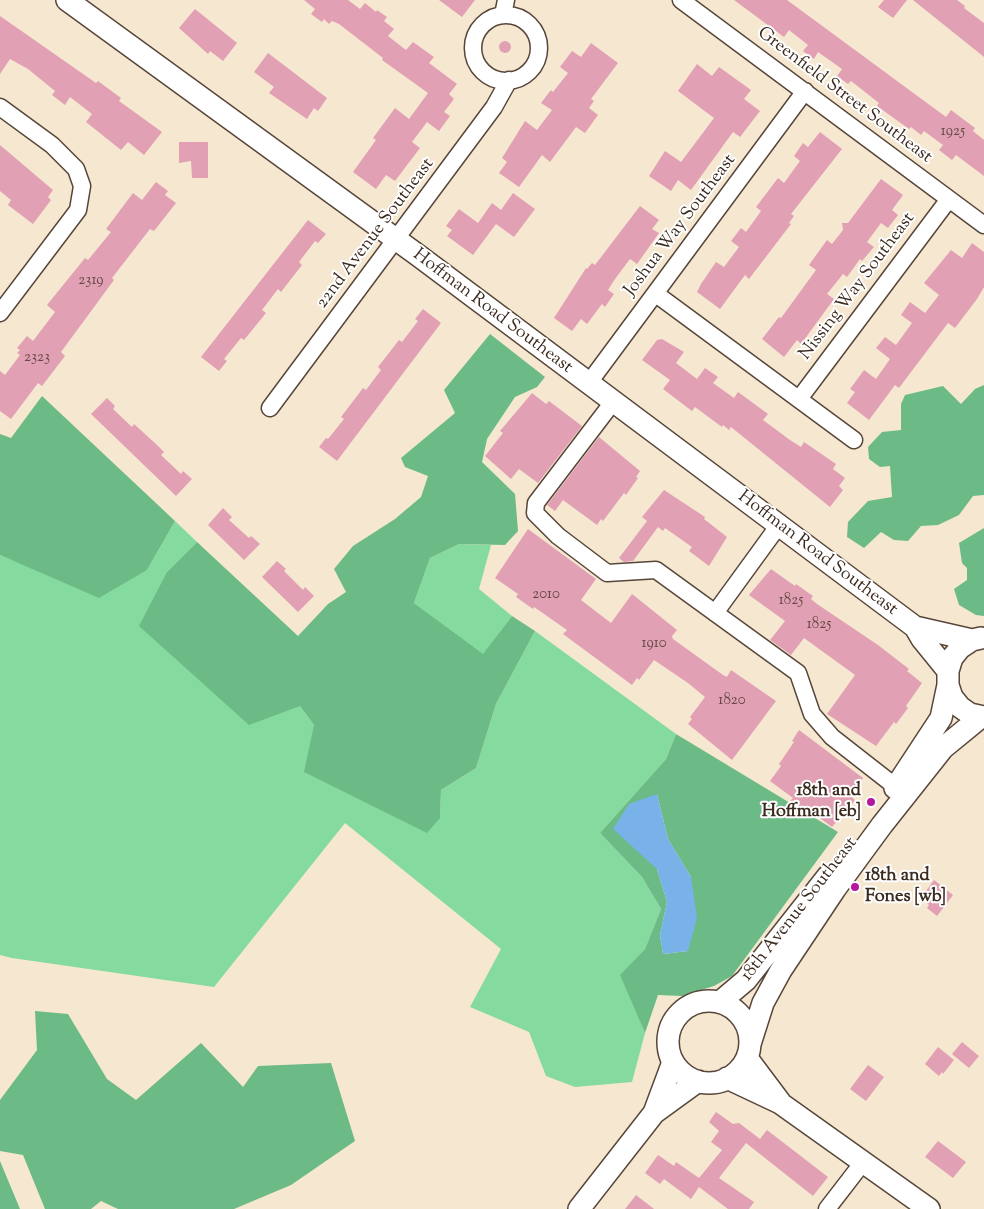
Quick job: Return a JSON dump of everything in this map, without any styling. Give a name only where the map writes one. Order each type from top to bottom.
[{"type":"street","name":"Hoffman Road Southeast","points":[[66,0],[396,241],[915,627],[948,678],[952,697],[960,707],[970,714],[983,717]]},
{"type":"street","name":"Greenfield Street Southeast","points":[[681,0],[984,225]]},
{"type":"street","points":[[504,7],[512,15],[527,22],[533,28],[539,44],[536,61],[532,69],[526,74],[509,80],[501,80],[485,73],[479,67],[473,51],[474,42],[481,27],[495,17],[504,7]]},
{"type":"street","name":"22nd Avenue Southeast","points":[[270,408],[494,107],[509,80]]},
{"type":"street","name":"Joshua Way Southeast","points":[[588,384],[600,364],[656,294],[805,91]]},
{"type":"street","points":[[0,107],[52,145],[76,169],[82,186],[78,210],[0,313]]},
{"type":"street","name":"Nissing Way Southeast","points":[[799,399],[948,199]]},
{"type":"street","points":[[656,294],[854,440]]},
{"type":"street","points":[[613,402],[536,503],[535,513],[558,536],[606,574],[656,570],[798,673],[812,714],[832,737],[896,787]]},
{"type":"street","points":[[715,613],[779,525]]},
{"type":"street","name":"Hoffman Road Southeast","points":[[915,627],[978,639]]},
{"type":"street","name":"18th Avenue Southeast","points":[[720,1002],[746,980],[896,787],[941,718],[952,658],[960,648],[978,639]]},
{"type":"street","name":"18th Avenue Southeast","points":[[749,1051],[762,1003],[781,970],[835,889],[882,825],[943,748],[983,717]]},
{"type":"street","points":[[704,1001],[720,1002],[733,1008],[743,1018],[749,1030],[749,1051],[739,1070],[727,1078],[713,1082],[698,1081],[684,1074],[673,1062],[668,1046],[670,1030],[677,1016],[689,1006],[704,1001]]},
{"type":"street","points":[[749,1051],[780,1103]]},
{"type":"street","points":[[654,1113],[673,1062]]},
{"type":"street","points":[[727,1078],[780,1103],[929,1209]]},
{"type":"street","points":[[579,1209],[654,1113],[698,1081]]},
{"type":"street","points":[[827,1209],[864,1161]]},
{"type":"green space","points":[[490,334],[545,377],[537,387],[515,397],[487,439],[482,462],[515,494],[518,531],[505,545],[459,544],[430,558],[414,603],[483,654],[512,616],[535,631],[496,704],[476,768],[441,790],[440,818],[427,833],[304,772],[314,725],[300,706],[249,725],[139,626],[167,572],[197,542],[298,636],[328,604],[346,592],[334,569],[353,546],[395,519],[421,497],[428,476],[405,467],[401,458],[455,413],[444,390]]},
{"type":"green space","points":[[984,385],[984,495],[973,496],[959,515],[938,525],[921,526],[908,541],[894,540],[881,532],[864,548],[847,537],[848,522],[868,501],[892,497],[890,466],[880,467],[869,459],[868,447],[882,432],[901,430],[901,404],[905,395],[943,386],[961,404],[975,389]]},
{"type":"green space","points":[[42,396],[175,521],[147,570],[99,598],[0,555],[0,434],[11,438]]},
{"type":"green space","points":[[175,521],[197,542],[167,572],[300,706],[314,725],[440,818],[441,790],[476,768],[496,704],[535,631],[676,734],[666,759],[600,833],[642,877],[661,909],[645,949],[621,975],[645,1033],[632,1082],[575,1087],[546,1076],[529,1032],[470,1007],[501,949],[345,823],[214,987],[0,955],[0,555],[14,561],[147,570]]},
{"type":"green space","points":[[984,528],[984,616],[976,615],[959,605],[954,589],[967,580],[967,568],[962,563],[959,543]]},
{"type":"green space","points":[[459,544],[491,545],[479,589],[512,616],[483,655],[414,603],[430,558]]},
{"type":"green space","points":[[676,734],[838,832],[732,976],[714,986],[682,996],[658,995],[645,1033],[620,975],[645,949],[661,909],[642,877],[600,833],[666,759]],"holes":[[[657,794],[668,839],[691,877],[688,951],[663,954],[660,935],[667,902],[657,869]]]},
{"type":"green space","points":[[35,1011],[68,1014],[107,1079],[136,1100],[201,1043],[243,1087],[258,1066],[331,1063],[355,1141],[291,1185],[234,1209],[118,1209],[101,1201],[91,1209],[45,1209],[23,1155],[0,1151],[0,1100],[37,1050]]},
{"type":"green space","points":[[0,1161],[20,1209],[0,1209]]},
{"type":"water","points":[[657,794],[668,839],[691,877],[697,918],[688,951],[663,954],[660,935],[667,902],[657,869],[613,829],[629,804]]},
{"type":"building","points":[[304,0],[348,0],[360,9],[365,3],[376,12],[377,10],[387,17],[384,21],[394,29],[388,36],[406,50],[413,42],[434,57],[429,63],[457,84],[449,94],[454,99],[444,112],[450,116],[439,131],[427,122],[412,142],[420,148],[395,181],[386,175],[376,189],[353,172],[376,140],[373,138],[395,108],[409,119],[428,93],[382,60],[383,58],[339,24],[332,21],[329,24],[324,19],[322,22],[311,14],[315,9]]},
{"type":"building","points":[[439,0],[475,0],[462,17]]},
{"type":"building","points":[[734,0],[787,0],[946,117],[951,110],[975,128],[973,131],[984,140],[984,176],[956,155],[952,160],[939,150],[943,145],[924,131],[921,135],[911,127],[909,129],[877,106],[879,103],[851,81],[848,84],[837,76],[842,69],[818,52],[814,59],[803,51],[808,45],[789,30],[784,37]]},
{"type":"building","points":[[884,0],[907,0],[893,18],[878,7]]},
{"type":"building","points":[[913,0],[957,0],[965,6],[964,8],[984,23],[984,57]]},
{"type":"building","points":[[195,9],[237,43],[223,61],[210,51],[208,54],[179,28]]},
{"type":"building","points":[[0,16],[96,83],[98,81],[121,98],[119,101],[162,132],[144,155],[128,142],[121,150],[86,122],[92,114],[70,97],[65,105],[52,95],[55,91],[28,69],[10,59],[0,74]]},
{"type":"building","points":[[503,41],[507,41],[511,47],[507,53],[503,53],[499,49],[499,45]]},
{"type":"building","points":[[591,43],[618,63],[591,99],[594,101],[589,108],[598,115],[585,133],[576,127],[550,162],[542,155],[519,187],[499,173],[507,162],[502,158],[525,121],[537,130],[552,110],[541,103],[551,90],[553,92],[568,73],[560,67],[572,51],[581,57]]},
{"type":"building","points":[[268,53],[327,98],[318,111],[314,108],[307,119],[269,93],[274,87],[254,72]]},
{"type":"building","points":[[697,64],[712,76],[719,67],[751,90],[744,99],[760,111],[740,137],[733,132],[691,190],[678,180],[671,191],[649,176],[665,151],[681,162],[714,118],[678,91]]},
{"type":"building","points":[[820,132],[842,149],[791,214],[794,216],[789,223],[791,224],[749,279],[745,275],[720,309],[697,292],[701,284],[716,262],[724,267],[739,247],[731,241],[741,228],[746,232],[761,211],[756,207],[778,178],[784,183],[800,161],[794,156],[803,143],[808,147]]},
{"type":"building","points":[[179,142],[208,142],[208,178],[192,178],[191,161],[179,163]]},
{"type":"building","points":[[0,145],[53,190],[48,197],[51,200],[33,224],[8,205],[11,200],[0,191]]},
{"type":"building","points":[[881,179],[903,195],[892,210],[898,215],[888,228],[881,223],[867,242],[874,247],[862,261],[860,259],[847,277],[843,274],[827,294],[834,299],[801,344],[797,340],[784,357],[762,339],[779,317],[781,318],[816,270],[809,265],[827,240],[832,244],[843,230],[842,223],[848,223]]},
{"type":"building","points":[[156,182],[168,191],[165,195],[176,203],[154,231],[150,229],[112,278],[114,280],[61,352],[65,356],[42,386],[38,383],[11,419],[0,411],[0,371],[5,375],[20,355],[17,353],[20,350],[17,348],[27,336],[33,341],[55,312],[47,305],[85,258],[88,260],[111,232],[106,229],[133,193],[142,200]]},
{"type":"building","points":[[513,193],[535,209],[514,237],[496,224],[473,255],[447,236],[452,230],[446,226],[459,209],[478,223],[492,203],[501,210]]},
{"type":"building","points":[[640,206],[659,220],[652,229],[659,233],[637,264],[630,259],[615,279],[608,290],[614,294],[605,307],[602,304],[587,324],[581,319],[572,331],[554,318],[586,268],[592,263],[595,265]]},
{"type":"building","points":[[308,220],[326,234],[318,243],[315,241],[299,262],[302,265],[281,292],[278,289],[262,310],[266,313],[244,340],[241,338],[224,359],[227,361],[219,371],[201,357]]},
{"type":"building","points":[[972,243],[984,252],[984,287],[955,328],[948,323],[899,388],[895,385],[869,420],[847,403],[855,392],[850,389],[864,370],[876,379],[890,359],[876,348],[885,337],[896,345],[912,323],[901,315],[910,302],[925,313],[939,295],[924,283],[951,250],[962,258]]},
{"type":"building","points":[[423,309],[441,323],[337,461],[319,447],[344,419],[341,417],[363,388],[366,390],[381,370],[378,367],[399,340],[402,342],[418,321],[415,319]]},
{"type":"building","points":[[662,339],[684,352],[676,363],[697,379],[705,368],[718,377],[713,383],[734,398],[738,392],[768,414],[763,420],[790,440],[801,447],[804,442],[836,464],[833,469],[845,478],[839,486],[843,490],[830,507],[731,427],[729,430],[723,425],[722,427],[695,407],[692,411],[663,389],[670,380],[642,360],[657,340]]},
{"type":"building","points":[[532,393],[546,404],[549,401],[582,426],[538,483],[519,469],[511,479],[485,456],[503,433],[500,431]]},
{"type":"building","points":[[107,398],[115,406],[113,409],[132,427],[134,424],[164,452],[161,455],[181,474],[183,471],[192,479],[176,496],[91,414]]},
{"type":"building","points":[[599,437],[640,471],[636,477],[638,478],[626,495],[624,493],[603,521],[601,519],[597,525],[563,500],[555,511],[547,505]]},
{"type":"building","points":[[664,490],[705,517],[704,519],[727,537],[709,566],[689,551],[692,547],[665,528],[663,531],[658,527],[633,561],[624,562],[619,558],[647,521],[642,517]]},
{"type":"building","points":[[223,508],[232,517],[229,520],[249,538],[251,536],[260,544],[244,560],[208,525]]},
{"type":"building","points":[[528,529],[596,579],[581,600],[611,623],[632,594],[677,630],[672,636],[673,639],[723,675],[727,677],[731,670],[776,701],[732,760],[688,724],[692,719],[690,717],[705,697],[688,683],[654,660],[639,680],[637,678],[632,685],[563,634],[567,630],[516,597],[518,594],[495,578]]},
{"type":"building","points":[[277,561],[303,590],[305,587],[314,596],[298,612],[262,577]]},
{"type":"building","points":[[771,569],[813,596],[811,599],[817,604],[878,645],[909,669],[907,671],[922,683],[906,706],[908,708],[896,724],[894,722],[876,746],[827,714],[855,675],[804,638],[791,655],[770,640],[785,621],[749,595]]},
{"type":"building","points":[[799,730],[863,778],[850,796],[855,800],[832,827],[809,810],[807,813],[790,801],[793,798],[770,781],[781,766],[779,764],[794,742],[792,741]]},
{"type":"building","points":[[934,880],[953,895],[937,916],[927,908],[929,905],[921,898]]},
{"type":"building","points":[[962,1042],[979,1056],[969,1068],[952,1054]]},
{"type":"building","points":[[938,1047],[954,1060],[943,1074],[942,1072],[939,1076],[925,1064]]},
{"type":"building","points":[[868,1065],[884,1077],[866,1101],[850,1089]]},
{"type":"building","points":[[716,1112],[733,1124],[739,1123],[760,1139],[767,1130],[828,1177],[813,1196],[746,1143],[719,1178],[754,1202],[749,1209],[728,1209],[699,1187],[691,1199],[664,1179],[660,1184],[645,1173],[658,1155],[674,1166],[676,1162],[699,1178],[722,1150],[711,1142],[719,1131],[709,1122]]},
{"type":"building","points":[[938,1141],[966,1162],[953,1178],[925,1157]]},
{"type":"building","points":[[636,1195],[654,1209],[625,1209]]},
{"type":"place","name":"18th and Hoffman [eb]","points":[[871,802]]},
{"type":"place","name":"18th and Fones [wb]","points":[[855,887]]}]
